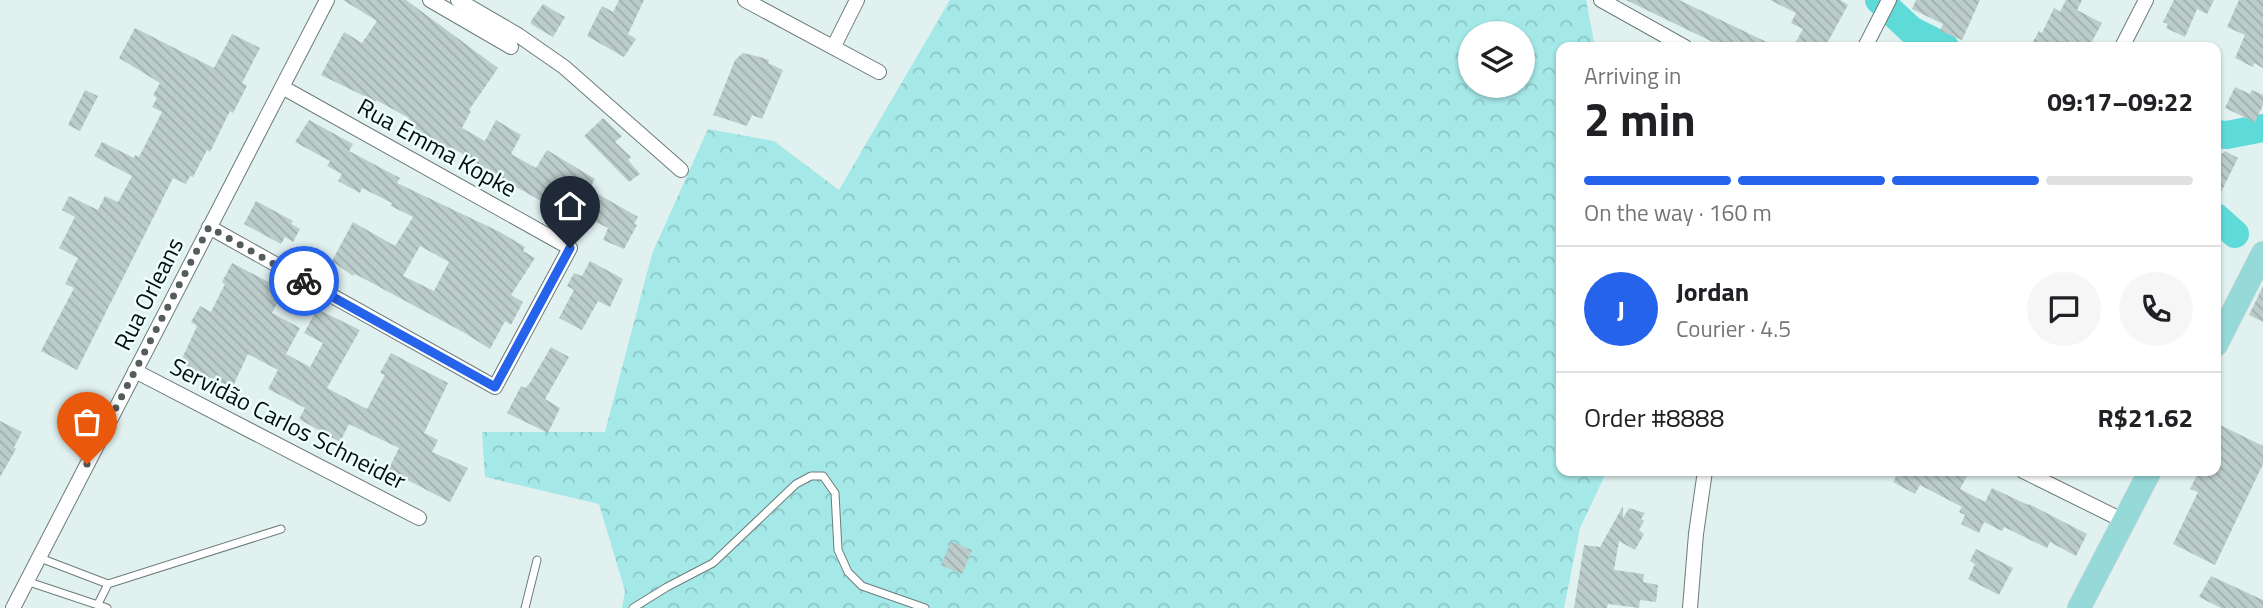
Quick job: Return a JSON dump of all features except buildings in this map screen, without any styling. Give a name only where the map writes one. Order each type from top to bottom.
[{"type":"main road","points":[[2221,335],[2263,253]]},
{"type":"main road","points":[[2079,608],[2147,476]]},
{"type":"street","name":"Rua Orleans","points":[[12,608],[327,0]]},
{"type":"street","points":[[430,0],[511,47]]},
{"type":"street","points":[[458,0],[518,34],[564,67],[681,170]]},
{"type":"street","points":[[745,0],[879,72]]},
{"type":"street","points":[[834,46],[857,0]]},
{"type":"street","points":[[1600,0],[1676,42]]},
{"type":"street","points":[[1868,42],[1889,0]]},
{"type":"street","points":[[2125,42],[2146,0]]},
{"type":"street","name":"Rua Emma Kopke","points":[[209,227],[495,387],[570,248],[282,87]]},
{"type":"street","name":"Servidão Carlos Schneider","points":[[135,371],[419,518]]},
{"type":"street","points":[[1690,608],[1704,476]]},
{"type":"street","points":[[2033,476],[2124,521]]},
{"type":"lane","points":[[633,608],[713,563],[796,484],[811,476],[823,476],[835,492],[838,550],[848,572],[862,586],[925,608]]},
{"type":"lane","points":[[39,558],[108,583],[281,529]]},
{"type":"lane","points":[[525,608],[537,560]]},
{"type":"lane","points":[[26,581],[107,608]]},
{"type":"lane","points":[[98,604],[108,583]]},
{"type":"green space","points":[[950,0],[1586,0],[1594,42],[1556,42],[1556,476],[1605,476],[1580,528],[1564,608],[622,608],[625,591],[599,504],[485,477],[482,432],[605,432],[652,254],[708,129],[774,141],[839,190]]},
{"type":"waterway","points":[[1879,0],[1911,30],[1935,42]]},
{"type":"waterway","points":[[2221,134],[2263,128]]},
{"type":"waterway","points":[[2221,221],[2235,234]]},
{"type":"way so far","points":[[87,464],[209,227],[304,281]]},
{"type":"route","points":[[304,281],[495,387],[570,248]]}]
